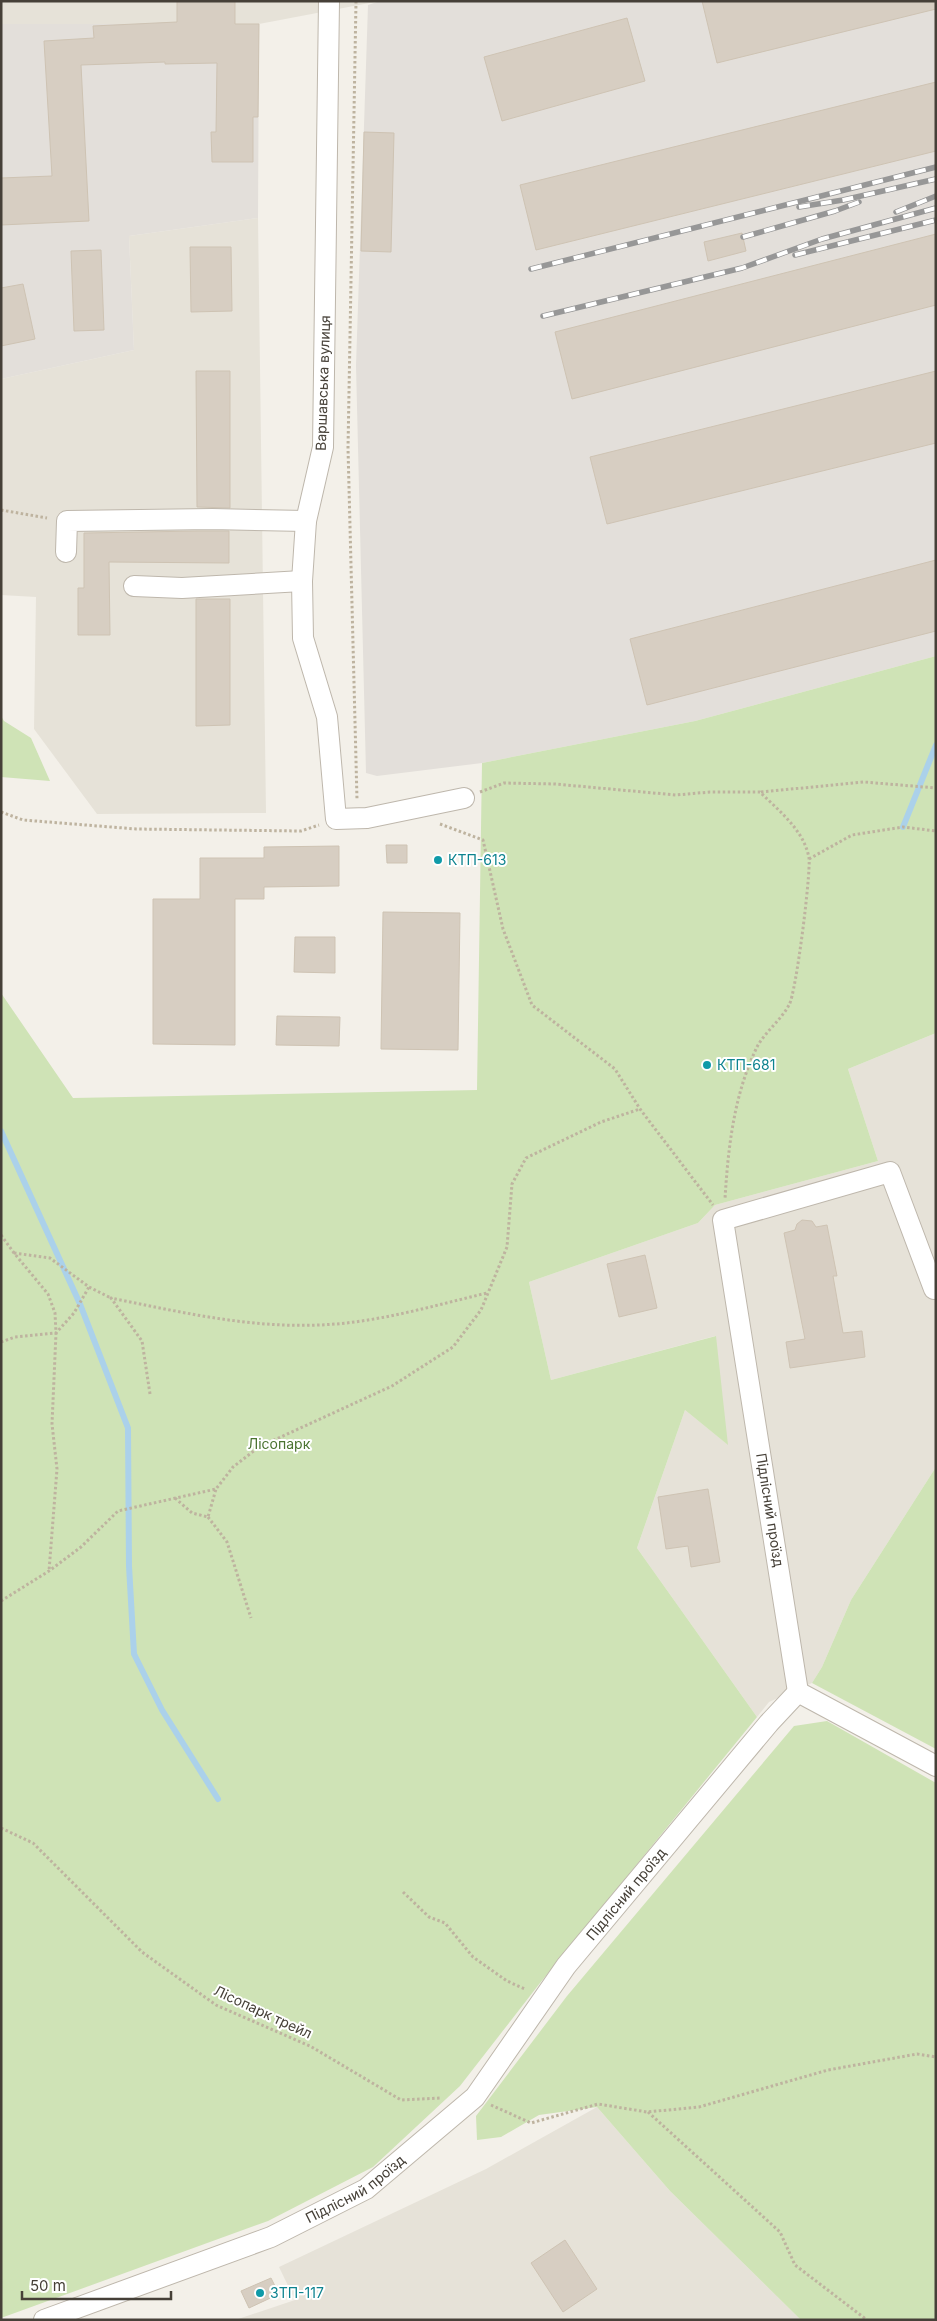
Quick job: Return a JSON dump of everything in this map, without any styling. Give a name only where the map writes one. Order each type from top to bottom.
[{"type":"street","name":"Варшавська вулиця","points":[[330,2],[323,447],[306,521],[302,581],[303,638],[328,717],[336,819]]},
{"type":"street","points":[[66,552],[67,521],[212,519],[306,521]]},
{"type":"street","points":[[134,586],[182,588],[302,581]]},
{"type":"street","points":[[336,819],[367,818],[464,798]]},
{"type":"street","points":[[724,1220],[890,1172],[934,1289]]},
{"type":"street","name":"Підлісний проїзд","points":[[44,2320],[271,2236],[366,2189],[474,2097],[566,1966],[769,1723],[798,1692],[724,1220]]},
{"type":"street","points":[[798,1692],[936,1766]]},
{"type":"path","points":[[356,1],[348,448],[357,803]]},
{"type":"path","points":[[1,510],[67,521]]},
{"type":"path","points":[[464,798],[504,783],[555,784],[676,795],[710,792],[760,792],[864,782],[936,788]]},
{"type":"path","points":[[724,1220],[728,1155],[740,1095],[757,1046],[790,1004],[801,947],[809,859],[796,828],[760,792]]},
{"type":"path","points":[[1,812],[23,820],[136,829],[301,831],[336,819]]},
{"type":"path","points":[[433,821],[483,840],[503,929],[532,1005],[616,1069],[640,1108],[724,1220]]},
{"type":"path","points":[[809,859],[852,835],[904,827],[936,832]]},
{"type":"path","points":[[208,1517],[216,1489],[234,1467],[258,1447],[392,1386],[453,1347],[481,1310],[507,1247],[512,1184],[526,1158],[601,1122],[640,1108]]},
{"type":"path","points":[[1,1235],[48,1294],[55,1313],[56,1333],[52,1424],[58,1469],[49,1570]]},
{"type":"path","points":[[14,1253],[50,1258],[89,1287],[111,1298],[225,1321],[319,1325],[384,1318],[488,1293]]},
{"type":"path","points":[[1,1342],[15,1337],[56,1333],[74,1313],[89,1287]]},
{"type":"path","points":[[111,1298],[142,1341],[150,1394]]},
{"type":"path","points":[[1,1601],[81,1547],[118,1511],[216,1489]]},
{"type":"path","points":[[174,1498],[192,1512],[208,1517],[226,1542],[251,1618]]},
{"type":"path","name":"Лісопарк трейл","points":[[1,1828],[33,1843],[142,1952],[216,2005],[310,2046],[401,2100],[474,2097]]},
{"type":"path","points":[[403,1892],[429,1917],[445,1923],[473,1957],[507,1981],[544,1998]]},
{"type":"path","points":[[474,2097],[531,2123],[598,2104],[647,2112],[699,2107],[828,2070],[917,2054],[936,2057]]},
{"type":"path","points":[[647,2112],[780,2232],[795,2265],[867,2320]]},
{"type":"shaded area","points":[[1,1],[380,1],[259,24],[1,24]]},
{"type":"shaded area","points":[[380,1],[936,1],[936,656],[695,721],[482,763],[377,776],[366,773],[356,366],[368,5]]},
{"type":"shaded area","points":[[1,24],[259,24],[258,218],[129,236],[134,350],[1,379]]},
{"type":"shaded area","points":[[258,218],[266,813],[97,814],[34,729],[36,597],[1,595],[1,379],[134,350],[129,236]]},
{"type":"shaded area","points":[[936,1033],[936,1467],[851,1600],[822,1667],[812,1683],[769,1702],[757,1717],[637,1548],[685,1410],[727,1444],[715,1336],[551,1380],[529,1282],[698,1223],[715,1205],[878,1161],[848,1069]]},
{"type":"shaded area","points":[[597,2107],[670,2191],[801,2320],[235,2320],[295,2300],[279,2267],[486,2169]]},
{"type":"green space","name":"Лісопарк","points":[[936,656],[936,1033],[848,1069],[878,1161],[715,1205],[698,1223],[529,1282],[551,1380],[716,1336],[728,1445],[685,1410],[637,1548],[757,1717],[540,1983],[460,2086],[373,2167],[268,2221],[1,2318],[1,993],[73,1098],[477,1090],[482,763],[695,721]]},
{"type":"green space","points":[[1,716],[4,721],[31,738],[50,781],[1,777]]},
{"type":"green space","points":[[936,1467],[936,1749],[812,1683],[822,1667],[851,1600]]},
{"type":"green space","points":[[827,1721],[936,1783],[936,2320],[801,2320],[670,2191],[597,2107],[539,2115],[501,2137],[477,2140],[476,2116],[567,1996],[794,1726]]},
{"type":"building","points":[[177,1],[235,1],[235,24],[259,24],[258,117],[253,117],[253,162],[212,162],[211,132],[216,132],[217,63],[165,64],[165,62],[81,65],[89,221],[1,225],[1,178],[52,176],[44,41],[94,38],[93,26],[177,22]]},
{"type":"building","points":[[702,1],[936,1],[936,9],[717,63]]},
{"type":"building","points":[[627,18],[645,81],[502,121],[484,57]]},
{"type":"building","points":[[936,82],[936,151],[536,250],[520,185]]},
{"type":"building","points":[[364,132],[394,133],[391,252],[361,251]]},
{"type":"building","points":[[742,233],[746,251],[708,261],[704,242]]},
{"type":"building","points":[[936,234],[936,305],[572,399],[555,332]]},
{"type":"building","points":[[190,247],[231,247],[232,311],[191,312]]},
{"type":"building","points":[[101,250],[104,330],[74,331],[71,251]]},
{"type":"building","points":[[23,284],[35,339],[1,346],[1,288]]},
{"type":"building","points":[[196,371],[230,371],[230,508],[197,507]]},
{"type":"building","points":[[936,371],[936,443],[607,524],[590,457]]},
{"type":"building","points":[[229,531],[229,563],[109,562],[110,635],[78,635],[78,588],[84,588],[84,533]]},
{"type":"building","points":[[936,560],[936,631],[647,705],[630,639]]},
{"type":"building","points":[[196,599],[230,599],[230,725],[196,726]]},
{"type":"building","points":[[386,845],[407,845],[407,863],[387,863]]},
{"type":"building","points":[[339,846],[339,886],[264,887],[264,899],[235,899],[235,1045],[153,1044],[153,899],[200,899],[200,858],[264,858],[264,847]]},
{"type":"building","points":[[383,912],[460,913],[458,1050],[381,1049]]},
{"type":"building","points":[[295,937],[335,937],[335,973],[294,972]]},
{"type":"building","points":[[277,1016],[340,1017],[339,1046],[276,1045]]},
{"type":"building","points":[[802,1220],[812,1221],[816,1227],[827,1225],[837,1276],[833,1276],[843,1333],[862,1331],[865,1357],[790,1368],[786,1342],[805,1339],[784,1233],[795,1230],[797,1224]]},
{"type":"building","points":[[645,1255],[657,1308],[619,1317],[607,1264]]},
{"type":"building","points":[[708,1489],[720,1562],[691,1567],[688,1546],[666,1549],[658,1497]]},
{"type":"building","points":[[565,2240],[597,2289],[563,2312],[531,2263]]},
{"type":"building","name":"ЗТП-117","points":[[271,2278],[279,2294],[249,2308],[241,2291]]},
{"type":"waterway","points":[[903,827],[936,745]]},
{"type":"waterway","points":[[1,1131],[80,1304],[128,1428],[129,1566],[134,1654],[162,1710],[218,1799]]},
{"type":"railway","points":[[531,269],[936,167]]},
{"type":"railway","points":[[799,207],[843,200],[936,179]]},
{"type":"railway","points":[[896,212],[936,196]]},
{"type":"railway","points":[[743,237],[835,211],[859,202]]},
{"type":"railway","points":[[543,316],[742,268],[822,239],[936,208]]},
{"type":"railway","points":[[795,255],[936,220]]},
{"type":"place","name":"КТП-613","points":[[438,860]]},
{"type":"place","name":"КТП-681","points":[[707,1065]]},
{"type":"place","name":"ЗТП-117","points":[[260,2293]]}]
